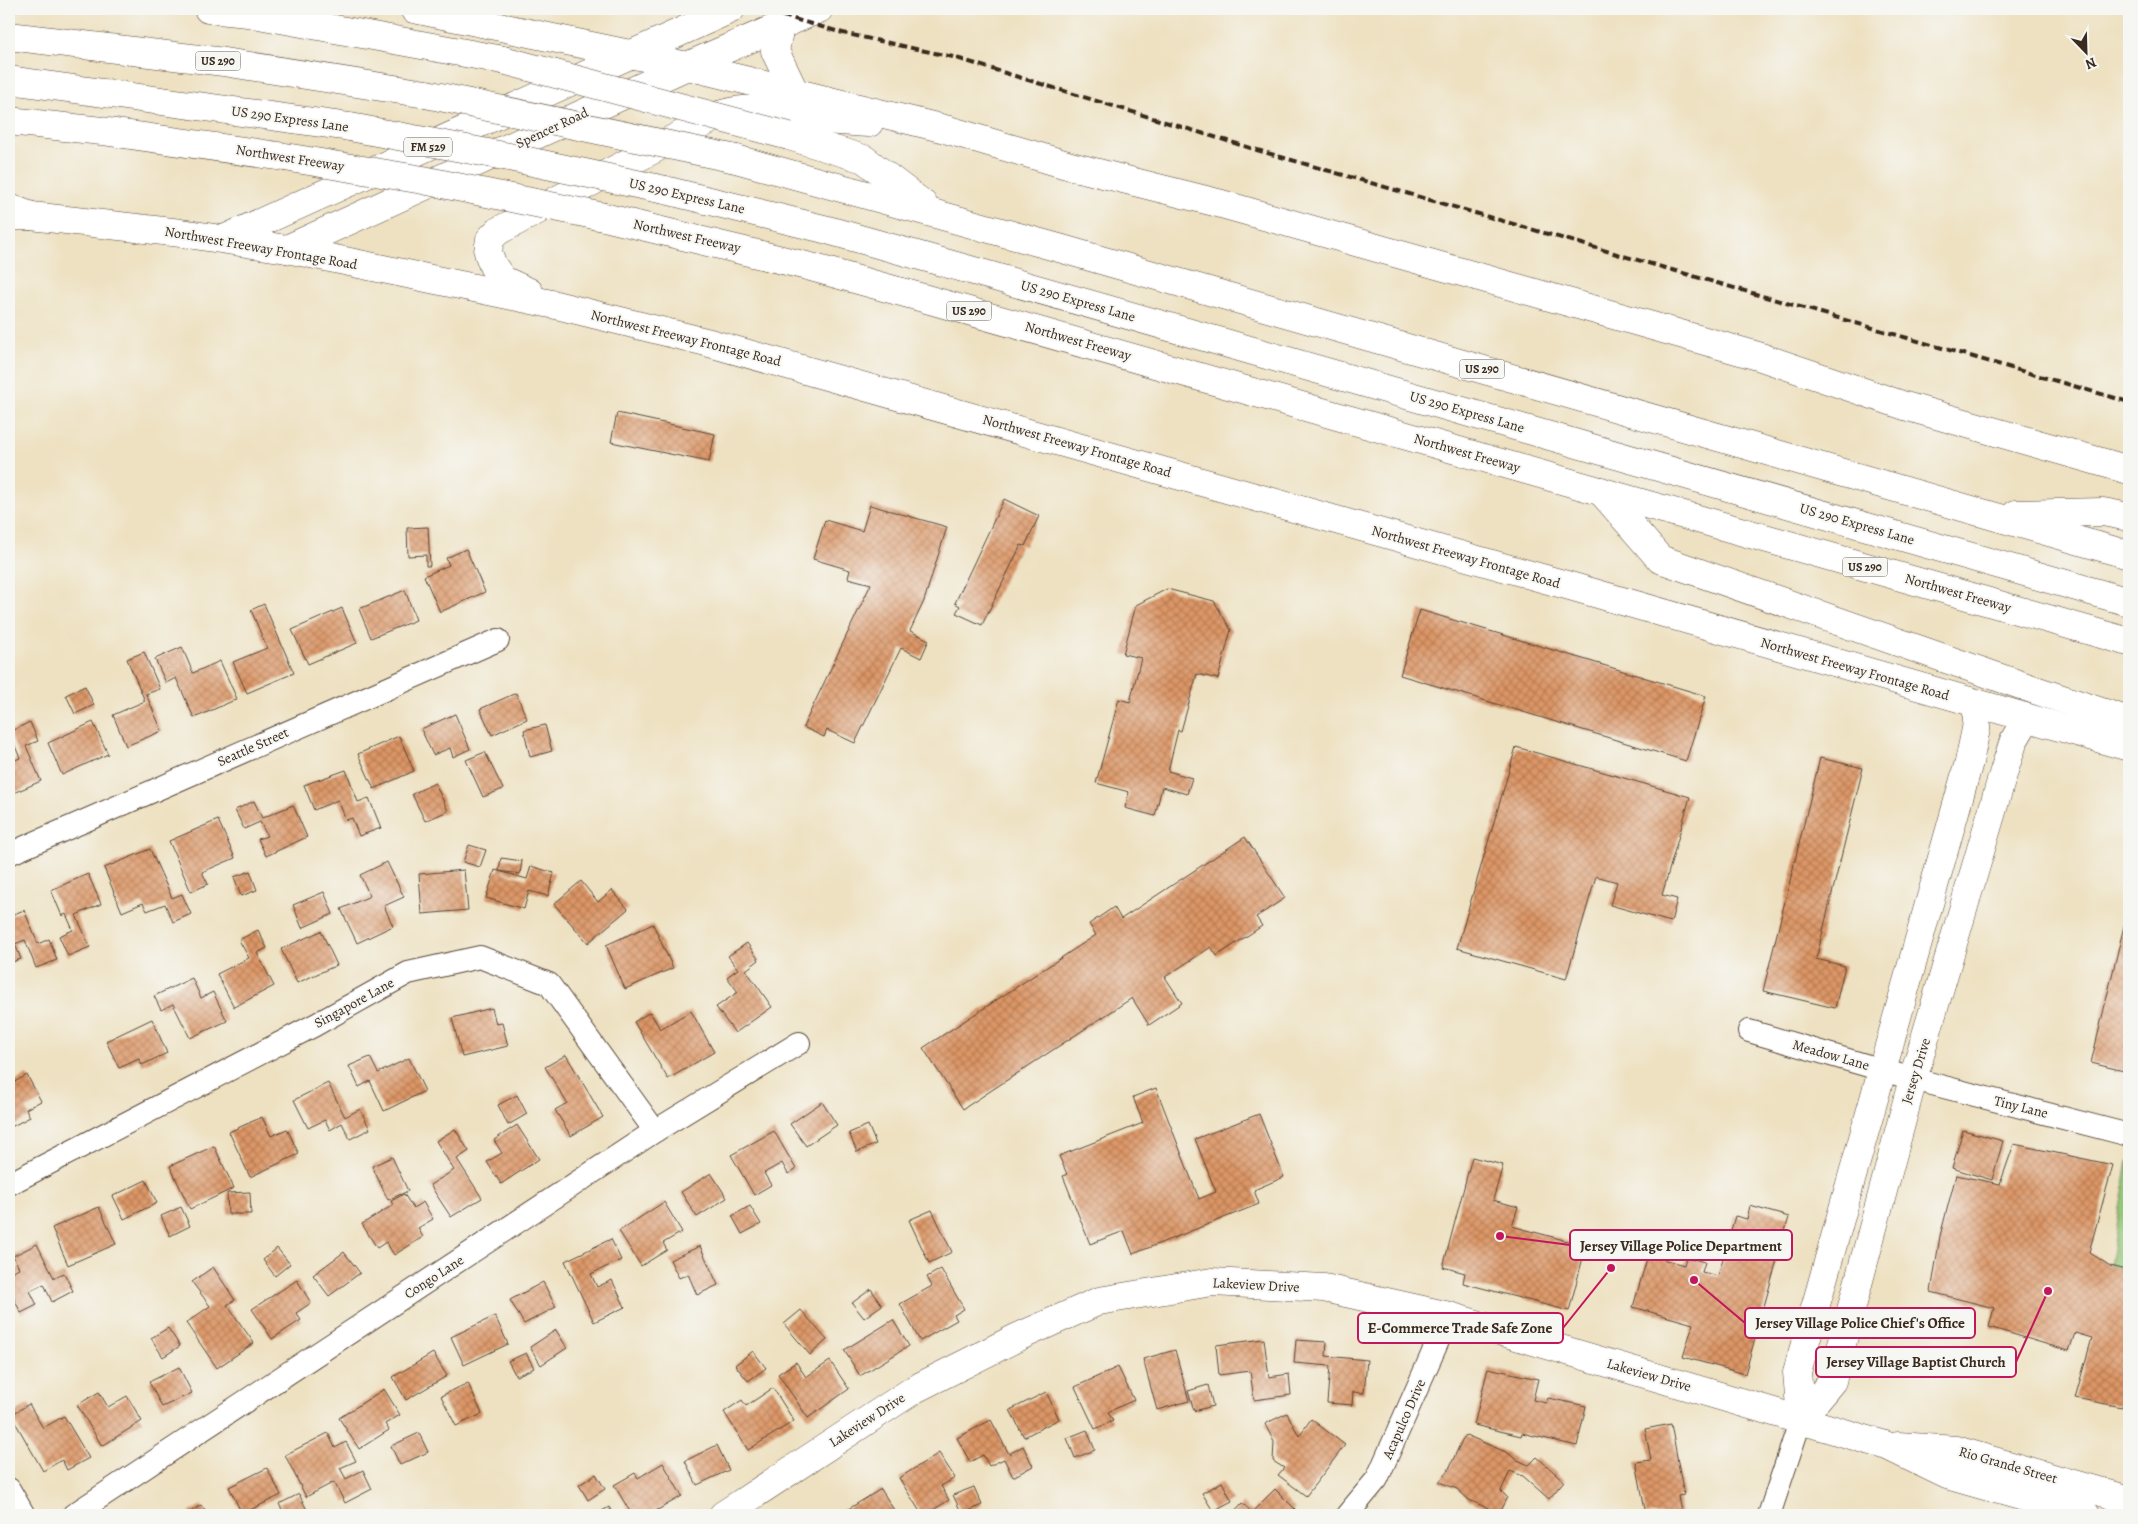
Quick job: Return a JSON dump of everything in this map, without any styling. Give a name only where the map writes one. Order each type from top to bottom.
[{"type":"main road","points":[[208,9],[248,13],[503,60],[789,136],[864,159],[934,213]]},
{"type":"main road","points":[[414,9],[687,66],[945,129],[1067,165],[1218,203],[1748,354],[1905,406],[2129,470]]},
{"type":"main road","name":"FM 529","points":[[224,240],[731,9]]},
{"type":"main road","name":"Spencer Road","points":[[287,249],[687,66],[819,9]]},
{"type":"main road","points":[[780,26],[775,51],[794,91]]},
{"type":"main road","name":"US 290","points":[[9,36],[224,62],[426,94],[736,159],[934,213],[2129,555]]},
{"type":"main road","name":"US 290 Express Lane","points":[[9,80],[350,127],[509,156],[665,190],[824,229],[2129,602]]},
{"type":"main road","points":[[556,305],[503,280],[493,266],[488,252],[490,239],[498,231],[719,115],[738,109],[757,108],[776,110],[810,118],[945,129]]},
{"type":"main road","name":"Northwest Freeway","points":[[9,121],[102,131],[285,157],[423,180],[604,217],[811,266],[2129,642]]},
{"type":"main road","name":"Northwest Freeway Frontage Road","points":[[16,213],[287,249],[556,305],[706,342],[2129,747]]},
{"type":"main road","points":[[1602,491],[1660,558],[2032,689],[2129,721]]},
{"type":"main road","points":[[1989,515],[2103,512],[2129,517]]},
{"type":"main road","name":"Jersey Drive","points":[[1800,1419],[1797,1372],[1969,762],[1976,729],[1978,704]]},
{"type":"main road","name":"Jersey Drive","points":[[1800,1419],[1832,1381],[1913,1079],[2004,771],[2014,740],[2027,718]]},
{"type":"main road","name":"Lakeview Drive","points":[[723,1515],[915,1389],[1018,1337],[1099,1301],[1212,1282],[1324,1288],[1449,1316],[1800,1419]]},
{"type":"main road","name":"Rio Grande Street","points":[[1800,1419],[1885,1445],[1947,1475],[2086,1515]]},
{"type":"main road","name":"Rio Grande Street","points":[[1885,1445],[1956,1450],[2129,1500]]},
{"type":"street","name":"Seattle Street","points":[[9,854],[498,640]]},
{"type":"street","name":"Singapore Lane","points":[[9,1184],[315,1025],[408,973],[480,957],[549,984],[655,1131]]},
{"type":"street","name":"Meadow Lane","points":[[1749,1031],[1913,1079]]},
{"type":"street","name":"Congo Lane","points":[[73,1515],[655,1131],[798,1043]]},
{"type":"street","name":"Tiny Lane","points":[[1913,1079],[2129,1134]]},
{"type":"street","name":"Acapulco Drive","points":[[1347,1515],[1377,1480],[1449,1316]]},
{"type":"street","name":"Jersey Drive","points":[[1770,1515],[1800,1419]]},
{"type":"street","points":[[9,1489],[24,1515]]},
{"type":"green space","points":[[2129,1161],[2129,1271],[2110,1266]]},
{"type":"building","points":[[617,413],[715,434],[709,462],[611,442]]},
{"type":"building","points":[[1004,499],[1039,516],[1025,546],[1021,545],[982,625],[956,613],[960,606],[955,603]]},
{"type":"building","points":[[870,505],[947,527],[924,601],[910,631],[929,640],[921,658],[901,648],[855,743],[827,730],[824,737],[803,727],[871,584],[848,578],[850,570],[813,559],[825,520],[862,531]]},
{"type":"building","points":[[428,527],[430,566],[426,566],[426,555],[408,556],[407,528]]},
{"type":"building","points":[[466,549],[485,592],[440,612],[424,576],[449,565],[446,558]]},
{"type":"building","points":[[1167,589],[1214,601],[1231,630],[1218,679],[1197,674],[1181,731],[1178,730],[1168,771],[1192,778],[1187,794],[1162,787],[1155,816],[1125,808],[1129,792],[1096,783],[1119,699],[1130,702],[1141,658],[1123,654],[1136,605]]},
{"type":"building","points":[[405,590],[416,620],[371,638],[359,609]]},
{"type":"building","points":[[264,604],[294,673],[247,693],[233,662],[267,648],[251,610]]},
{"type":"building","points":[[342,608],[357,643],[308,664],[292,630]]},
{"type":"building","points":[[1420,610],[1706,696],[1686,761],[1400,675]]},
{"type":"building","points":[[182,647],[193,673],[220,661],[237,699],[194,718],[176,678],[166,683],[155,659]]},
{"type":"building","points":[[144,652],[160,689],[146,694],[162,731],[126,746],[113,715],[145,701],[127,659]]},
{"type":"building","points":[[85,686],[94,705],[75,714],[66,695]]},
{"type":"building","points":[[516,693],[527,719],[492,735],[480,709]]},
{"type":"building","points":[[455,714],[470,749],[453,757],[450,748],[433,755],[421,729]]},
{"type":"building","points":[[30,722],[38,741],[26,746],[41,781],[9,795],[9,759],[10,762],[20,758],[9,732]]},
{"type":"building","points":[[93,722],[108,754],[62,775],[48,743]]},
{"type":"building","points":[[545,725],[552,751],[530,757],[524,730]]},
{"type":"building","points":[[399,736],[414,771],[374,789],[358,754]]},
{"type":"building","points":[[1516,747],[1690,797],[1662,895],[1677,899],[1671,922],[1610,905],[1617,882],[1596,876],[1566,979],[1457,948]]},
{"type":"building","points":[[485,752],[503,789],[483,797],[466,760]]},
{"type":"building","points":[[1820,758],[1863,768],[1816,959],[1845,966],[1835,1008],[1763,991]]},
{"type":"building","points":[[346,770],[358,802],[369,798],[381,828],[359,836],[352,818],[346,820],[338,800],[314,810],[304,785]]},
{"type":"building","points":[[435,783],[448,811],[425,821],[412,794]]},
{"type":"building","points":[[254,801],[262,818],[293,805],[307,837],[266,856],[258,839],[267,836],[260,822],[244,829],[235,810]]},
{"type":"building","points":[[218,820],[235,858],[202,872],[208,884],[191,892],[169,841]]},
{"type":"building","points":[[1245,837],[1285,898],[1256,917],[1262,926],[1217,956],[1211,947],[1165,977],[1182,1003],[1149,1025],[1132,998],[963,1109],[923,1048],[1096,935],[1089,924],[1114,907],[1121,919]]},
{"type":"building","points":[[469,845],[486,850],[480,867],[463,862]]},
{"type":"building","points":[[150,849],[172,898],[182,894],[191,914],[173,922],[165,904],[147,911],[143,903],[122,912],[104,868]]},
{"type":"building","points":[[501,858],[522,861],[520,874],[499,871]]},
{"type":"building","points":[[387,862],[404,897],[384,906],[393,926],[357,943],[341,909],[370,896],[360,875]]},
{"type":"building","points":[[531,866],[554,873],[548,896],[529,891],[524,909],[486,898],[495,870],[527,879]]},
{"type":"building","points":[[464,870],[468,910],[422,914],[419,874]]},
{"type":"building","points":[[250,871],[257,890],[241,896],[234,877]]},
{"type":"building","points":[[88,874],[101,904],[76,915],[90,947],[68,956],[59,936],[73,930],[66,914],[62,916],[51,890]]},
{"type":"building","points":[[581,881],[598,902],[612,890],[628,909],[588,943],[554,904]]},
{"type":"building","points":[[324,892],[333,914],[302,928],[293,905]]},
{"type":"building","points":[[2129,905],[2129,1068],[2128,1072],[2091,1063]]},
{"type":"building","points":[[24,910],[38,944],[49,939],[57,960],[36,968],[25,940],[15,944],[21,959],[9,963],[9,916]]},
{"type":"building","points":[[653,924],[673,968],[625,989],[606,945]]},
{"type":"building","points":[[258,930],[267,948],[257,953],[274,986],[234,1007],[217,974],[249,958],[239,940]]},
{"type":"building","points":[[321,931],[337,965],[297,983],[281,949]]},
{"type":"building","points":[[747,943],[759,960],[746,970],[772,1007],[735,1033],[716,1007],[738,992],[727,977],[738,969],[728,956]]},
{"type":"building","points":[[192,978],[201,998],[213,992],[227,1021],[190,1038],[173,1004],[161,1010],[154,996]]},
{"type":"building","points":[[492,1008],[496,1024],[502,1023],[508,1046],[462,1057],[452,1018]]},
{"type":"building","points":[[691,1011],[714,1052],[668,1079],[634,1022],[650,1012],[660,1029]]},
{"type":"building","points":[[152,1019],[167,1053],[142,1065],[139,1059],[119,1068],[106,1041]]},
{"type":"building","points":[[566,1055],[603,1117],[571,1136],[555,1110],[567,1103],[545,1067]]},
{"type":"building","points":[[370,1057],[378,1073],[409,1058],[425,1091],[384,1111],[370,1081],[359,1087],[349,1066]]},
{"type":"building","points":[[27,1075],[41,1101],[26,1109],[30,1117],[9,1128],[9,1085]]},
{"type":"building","points":[[328,1083],[345,1117],[360,1109],[370,1129],[350,1139],[342,1123],[330,1130],[325,1120],[308,1128],[294,1100]]},
{"type":"building","points":[[1156,1088],[1199,1199],[1216,1192],[1195,1139],[1259,1114],[1284,1177],[1254,1190],[1259,1204],[1133,1254],[1124,1231],[1090,1244],[1063,1176],[1067,1174],[1059,1156],[1143,1123],[1133,1097]]},
{"type":"building","points":[[517,1095],[527,1114],[508,1125],[498,1105]]},
{"type":"building","points":[[822,1102],[837,1125],[806,1146],[790,1124]]},
{"type":"building","points":[[262,1117],[271,1136],[287,1129],[299,1154],[250,1177],[229,1132]]},
{"type":"building","points":[[517,1125],[539,1159],[501,1184],[487,1162],[502,1153],[494,1140]]},
{"type":"building","points":[[868,1125],[876,1144],[857,1152],[849,1133]]},
{"type":"building","points":[[455,1129],[469,1151],[457,1159],[482,1198],[451,1217],[430,1185],[454,1170],[436,1141]]},
{"type":"building","points":[[1963,1130],[2003,1141],[1992,1180],[1952,1168]]},
{"type":"building","points":[[774,1131],[796,1169],[788,1174],[782,1163],[764,1173],[771,1185],[754,1195],[731,1155]]},
{"type":"building","points":[[2014,1144],[2113,1165],[2089,1252],[2110,1266],[2129,1271],[2129,1385],[2122,1407],[2075,1398],[2092,1338],[2075,1333],[2069,1351],[1989,1327],[1994,1308],[1931,1292],[1940,1236],[1956,1175],[2000,1184]]},
{"type":"building","points":[[214,1146],[234,1188],[190,1209],[170,1166]]},
{"type":"building","points":[[392,1157],[408,1191],[388,1200],[372,1166]]},
{"type":"building","points":[[1472,1157],[1503,1165],[1493,1200],[1518,1207],[1512,1226],[1586,1246],[1569,1311],[1463,1283],[1465,1273],[1443,1267]]},
{"type":"building","points":[[711,1173],[727,1198],[697,1217],[681,1192]]},
{"type":"building","points":[[146,1180],[157,1203],[124,1219],[113,1196]]},
{"type":"building","points":[[250,1192],[251,1214],[228,1214],[227,1193]]},
{"type":"building","points":[[404,1194],[413,1208],[423,1202],[433,1219],[418,1228],[423,1237],[394,1255],[386,1242],[377,1248],[362,1224],[393,1205],[391,1201]]},
{"type":"building","points":[[664,1202],[682,1232],[663,1243],[667,1250],[641,1266],[619,1231]]},
{"type":"building","points":[[750,1206],[761,1224],[742,1234],[732,1216]]},
{"type":"building","points":[[1750,1206],[1789,1217],[1745,1374],[1683,1357],[1693,1324],[1633,1307],[1648,1255],[1684,1265],[1686,1257],[1705,1262],[1702,1272],[1718,1276],[1735,1216],[1747,1219]]},
{"type":"building","points":[[99,1207],[116,1244],[68,1265],[52,1228]]},
{"type":"building","points":[[181,1207],[190,1226],[170,1236],[161,1216]]},
{"type":"building","points":[[932,1210],[952,1252],[929,1263],[909,1220]]},
{"type":"building","points":[[611,1239],[621,1260],[591,1274],[597,1287],[612,1280],[625,1307],[594,1322],[565,1261]]},
{"type":"building","points":[[37,1244],[54,1278],[64,1273],[73,1291],[52,1302],[44,1284],[30,1291],[37,1305],[21,1313],[9,1289],[9,1273],[19,1268],[13,1256]]},
{"type":"building","points":[[700,1246],[718,1285],[697,1295],[688,1274],[679,1278],[670,1260]]},
{"type":"building","points":[[277,1248],[290,1264],[275,1276],[263,1260]]},
{"type":"building","points":[[344,1252],[360,1273],[329,1296],[313,1275]]},
{"type":"building","points":[[213,1267],[235,1300],[227,1305],[254,1343],[217,1368],[186,1323],[210,1306],[192,1282]]},
{"type":"building","points":[[941,1269],[964,1309],[954,1315],[957,1320],[920,1341],[900,1304],[932,1286],[927,1277]]},
{"type":"building","points":[[297,1280],[311,1303],[296,1313],[301,1320],[272,1339],[252,1309]]},
{"type":"building","points":[[543,1282],[556,1307],[524,1324],[510,1300]]},
{"type":"building","points":[[871,1289],[882,1305],[864,1318],[852,1303]]},
{"type":"building","points":[[801,1310],[827,1340],[810,1355],[784,1324]]},
{"type":"building","points":[[495,1316],[508,1344],[464,1365],[451,1337]]},
{"type":"building","points":[[893,1320],[909,1346],[860,1376],[844,1350]]},
{"type":"building","points":[[168,1328],[180,1346],[163,1357],[151,1338]]},
{"type":"building","points":[[556,1330],[567,1348],[541,1365],[530,1347]]},
{"type":"building","points":[[1264,1339],[1269,1377],[1289,1374],[1291,1395],[1254,1400],[1250,1371],[1219,1375],[1216,1345]]},
{"type":"building","points":[[1296,1340],[1327,1342],[1326,1356],[1367,1360],[1364,1393],[1353,1392],[1352,1405],[1327,1403],[1330,1366],[1294,1363]]},
{"type":"building","points":[[1175,1350],[1189,1401],[1157,1410],[1143,1359]]},
{"type":"building","points":[[753,1351],[766,1368],[748,1381],[735,1365]]},
{"type":"building","points":[[433,1353],[447,1376],[406,1400],[393,1377]]},
{"type":"building","points":[[526,1353],[534,1368],[516,1376],[508,1361]]},
{"type":"building","points":[[830,1361],[849,1389],[808,1418],[778,1374],[796,1362],[806,1377]]},
{"type":"building","points":[[179,1367],[192,1393],[162,1407],[149,1382]]},
{"type":"building","points":[[1118,1367],[1134,1400],[1108,1412],[1113,1421],[1095,1429],[1075,1387]]},
{"type":"building","points":[[1488,1368],[1538,1379],[1533,1400],[1546,1403],[1548,1398],[1586,1406],[1577,1446],[1522,1433],[1521,1436],[1474,1425]]},
{"type":"building","points":[[468,1383],[482,1414],[456,1426],[441,1396]]},
{"type":"building","points":[[1208,1385],[1213,1406],[1194,1411],[1188,1391]]},
{"type":"building","points":[[773,1388],[794,1421],[748,1450],[724,1412],[742,1400],[746,1406]]},
{"type":"building","points":[[384,1389],[400,1415],[385,1424],[389,1430],[359,1449],[339,1418]]},
{"type":"building","points":[[99,1392],[108,1407],[127,1396],[142,1421],[102,1446],[77,1405]]},
{"type":"building","points":[[1046,1392],[1059,1419],[1024,1437],[1010,1410]]},
{"type":"building","points":[[29,1404],[43,1428],[64,1416],[89,1458],[67,1470],[62,1460],[43,1471],[11,1415]]},
{"type":"building","points":[[1287,1413],[1299,1436],[1311,1419],[1345,1445],[1306,1496],[1278,1475],[1284,1468],[1273,1461],[1274,1442],[1265,1424]]},
{"type":"building","points":[[991,1420],[1009,1454],[1023,1446],[1033,1466],[1013,1477],[1004,1459],[989,1466],[983,1455],[970,1462],[957,1438]]},
{"type":"building","points":[[1671,1424],[1684,1495],[1678,1496],[1682,1515],[1646,1515],[1636,1462],[1651,1460],[1645,1429]]},
{"type":"building","points":[[1087,1430],[1095,1450],[1075,1458],[1067,1438]]},
{"type":"building","points":[[328,1433],[335,1448],[346,1442],[356,1461],[340,1468],[346,1479],[363,1470],[372,1489],[345,1503],[334,1482],[306,1497],[285,1455]]},
{"type":"building","points":[[419,1433],[428,1452],[400,1465],[391,1446]]},
{"type":"building","points":[[1466,1435],[1508,1453],[1515,1459],[1529,1465],[1537,1457],[1564,1481],[1549,1499],[1523,1476],[1510,1471],[1501,1491],[1507,1497],[1499,1513],[1469,1500],[1457,1489],[1439,1482],[1448,1471]]},
{"type":"building","points":[[717,1445],[729,1470],[697,1485],[685,1461]]},
{"type":"building","points":[[939,1453],[955,1478],[941,1486],[949,1500],[922,1515],[899,1478]]},
{"type":"building","points":[[663,1463],[682,1496],[649,1515],[632,1515],[614,1485],[635,1473],[638,1478]]},
{"type":"building","points":[[267,1468],[281,1495],[242,1514],[229,1487]]},
{"type":"building","points":[[596,1474],[605,1489],[588,1500],[579,1485]]},
{"type":"building","points":[[1222,1482],[1232,1501],[1213,1511],[1202,1493]]},
{"type":"building","points":[[974,1487],[982,1505],[962,1514],[953,1495]]},
{"type":"building","points":[[881,1489],[897,1515],[848,1515],[845,1511]]},
{"type":"building","points":[[1275,1489],[1295,1509],[1289,1515],[1232,1514],[1242,1503],[1252,1512]]},
{"type":"building","points":[[299,1494],[309,1514],[285,1515],[279,1504]]},
{"type":"building","points":[[201,1505],[208,1515],[186,1515]]},
{"type":"building","points":[[609,1507],[613,1515],[595,1515]]},
{"type":"railway","points":[[759,9],[843,33],[953,57],[1257,150],[2129,402]]},
{"type":"place","name":"Jersey Village Police Department","points":[[1500,1236]]},
{"type":"place","name":"E-Commerce Trade Safe Zone","points":[[1611,1268]]},
{"type":"place","name":"Jersey Village Police Chief's Office","points":[[1694,1280]]},
{"type":"place","name":"Jersey Village Baptist Church","points":[[2048,1291]]}]
